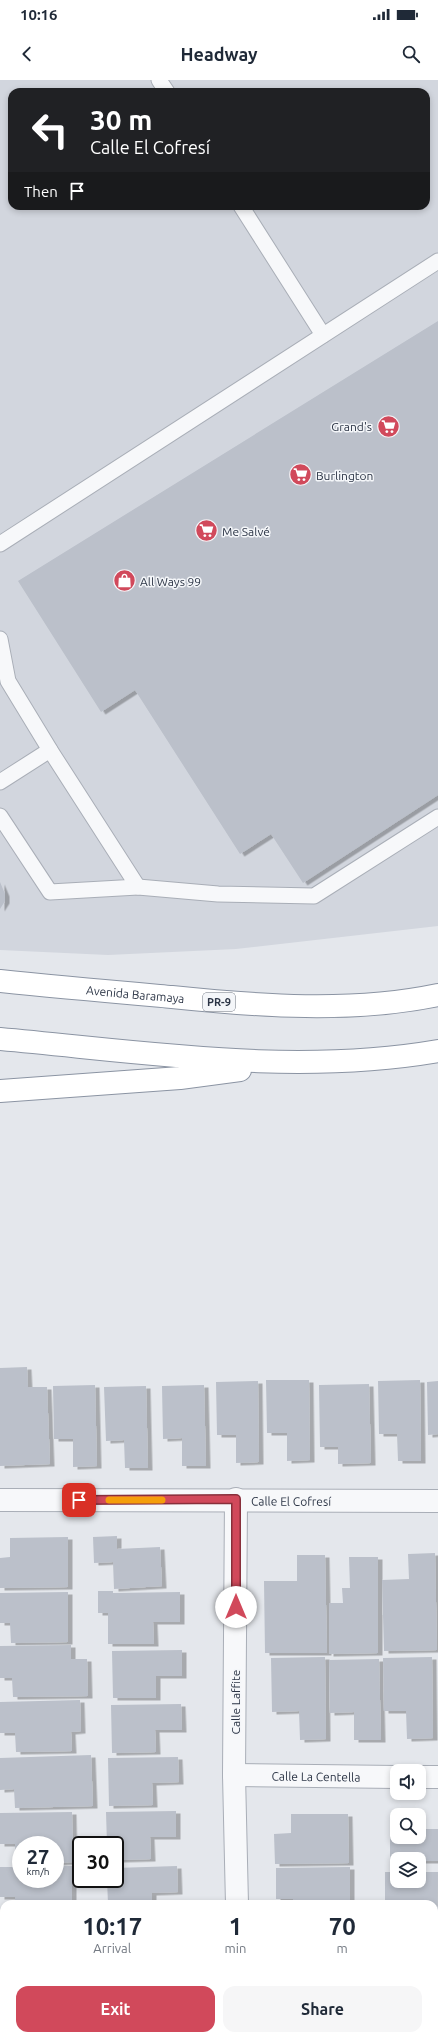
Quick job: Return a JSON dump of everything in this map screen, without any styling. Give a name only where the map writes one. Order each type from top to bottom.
[{"type":"highway","name":"Avenida Baramaya","points":[[0,981],[259,1005],[330,1006],[433,994]]},
{"type":"highway","points":[[0,1039],[218,1059],[298,1063],[356,1061],[438,1051]]},
{"type":"highway","points":[[0,1092],[180,1078],[298,1063]]},
{"type":"street","name":"Calle Laffite","points":[[236,1499],[234,1775],[237,1900]]},
{"type":"street","name":"Calle El Cofresí","points":[[0,1500],[438,1500]]},
{"type":"street","name":"Calle La Centella","points":[[234,1775],[390,1777]]},
{"type":"street","points":[[426,1777],[438,1777]]},
{"type":"lane","points":[[244,210],[324,335]]},
{"type":"lane","points":[[0,544],[438,262]]},
{"type":"lane","points":[[0,639],[8,681],[50,750],[138,887]]},
{"type":"lane","points":[[0,782],[50,750]]},
{"type":"lane","points":[[0,816],[50,892],[138,887],[218,894],[314,896],[438,817]]},
{"type":"shaded area","points":[[0,80],[438,80],[438,926],[236,949],[108,955],[0,950]]},
{"type":"building","points":[[438,321],[438,795],[303,883],[271,834],[240,854],[135,690],[101,712],[18,581]]},
{"type":"building","points":[[0,882],[5,894],[5,901],[0,909]]},
{"type":"building","points":[[27,1367],[28,1387],[47,1387],[50,1464],[0,1466],[0,1368]]},
{"type":"building","points":[[266,1380],[309,1380],[310,1460],[287,1461],[287,1433],[267,1433]]},
{"type":"building","points":[[420,1380],[421,1461],[398,1461],[397,1434],[379,1434],[378,1381]]},
{"type":"building","points":[[258,1381],[259,1462],[236,1463],[236,1435],[217,1435],[216,1382]]},
{"type":"building","points":[[438,1381],[438,1434],[428,1435],[427,1382]]},
{"type":"building","points":[[369,1384],[371,1463],[338,1464],[338,1447],[320,1447],[319,1385]]},
{"type":"building","points":[[95,1385],[97,1466],[73,1467],[73,1439],[54,1439],[53,1386]]},
{"type":"building","points":[[204,1385],[206,1466],[182,1466],[182,1438],[163,1439],[162,1386]]},
{"type":"building","points":[[146,1386],[148,1468],[125,1468],[124,1440],[106,1441],[104,1387]]},
{"type":"building","points":[[117,1536],[117,1549],[160,1547],[162,1586],[114,1589],[113,1562],[94,1563],[93,1537]]},
{"type":"building","points":[[68,1537],[68,1587],[0,1588],[0,1558],[10,1557],[10,1538]]},
{"type":"building","points":[[435,1553],[437,1650],[384,1651],[382,1580],[409,1579],[408,1554]]},
{"type":"building","points":[[297,1555],[325,1555],[327,1653],[265,1653],[264,1581],[297,1581]]},
{"type":"building","points":[[349,1557],[378,1557],[378,1653],[329,1654],[329,1603],[343,1603],[342,1588],[350,1588]]},
{"type":"building","points":[[98,1591],[113,1591],[113,1593],[180,1592],[180,1622],[153,1622],[154,1644],[108,1644],[108,1613],[98,1613]]},
{"type":"building","points":[[68,1592],[68,1642],[11,1643],[10,1623],[0,1623],[0,1593]]},
{"type":"building","points":[[71,1645],[71,1659],[87,1659],[88,1696],[13,1697],[12,1678],[0,1678],[0,1646]]},
{"type":"building","points":[[182,1650],[182,1676],[156,1676],[156,1698],[113,1698],[112,1651]]},
{"type":"building","points":[[325,1657],[326,1739],[300,1740],[299,1711],[272,1712],[271,1658]]},
{"type":"building","points":[[432,1657],[433,1738],[407,1739],[406,1711],[384,1711],[383,1658]]},
{"type":"building","points":[[379,1659],[381,1740],[354,1740],[354,1712],[330,1713],[329,1660]]},
{"type":"building","points":[[80,1700],[81,1731],[71,1732],[72,1751],[16,1752],[15,1733],[0,1733],[0,1702]]},
{"type":"building","points":[[181,1704],[182,1730],[155,1730],[156,1752],[112,1753],[111,1705]]},
{"type":"building","points":[[91,1755],[93,1806],[15,1808],[14,1789],[0,1790],[0,1758]]},
{"type":"building","points":[[178,1757],[179,1782],[152,1783],[153,1805],[109,1806],[108,1758]]},
{"type":"building","points":[[176,1811],[176,1837],[150,1837],[151,1859],[124,1860],[124,1836],[107,1836],[106,1812]]},
{"type":"building","points":[[72,1812],[72,1862],[64,1862],[64,1836],[12,1836],[12,1844],[0,1844],[0,1813]]},
{"type":"building","points":[[291,1814],[348,1814],[349,1863],[275,1864],[274,1834],[291,1833]]},
{"type":"building","points":[[426,1829],[438,1829],[438,1861],[426,1861],[426,1852],[390,1852],[390,1844],[426,1844]]},
{"type":"building","points":[[64,1866],[72,1866],[72,1900],[15,1900],[15,1897],[0,1897],[0,1867],[12,1867],[12,1888],[64,1888]]},
{"type":"building","points":[[177,1866],[178,1892],[152,1893],[152,1900],[108,1900],[107,1888],[124,1888],[124,1868]]},
{"type":"building","points":[[350,1867],[350,1900],[276,1899],[276,1868]]},
{"type":"building","points":[[385,1872],[390,1872],[390,1888],[426,1888],[426,1872],[438,1872],[437,1900],[385,1900]]},
{"type":"slow traffic","points":[[109,1500],[162,1500]]},
{"type":"place","name":"Grand's","points":[[388,426]]},
{"type":"place","name":"Burlington","points":[[301,475]]},
{"type":"place","name":"Me Salvé","points":[[207,531]]},
{"type":"place","name":"All Ways 99","points":[[125,581]]},
{"type":"route","points":[[79,1500],[236,1499],[236,1607]]}]
